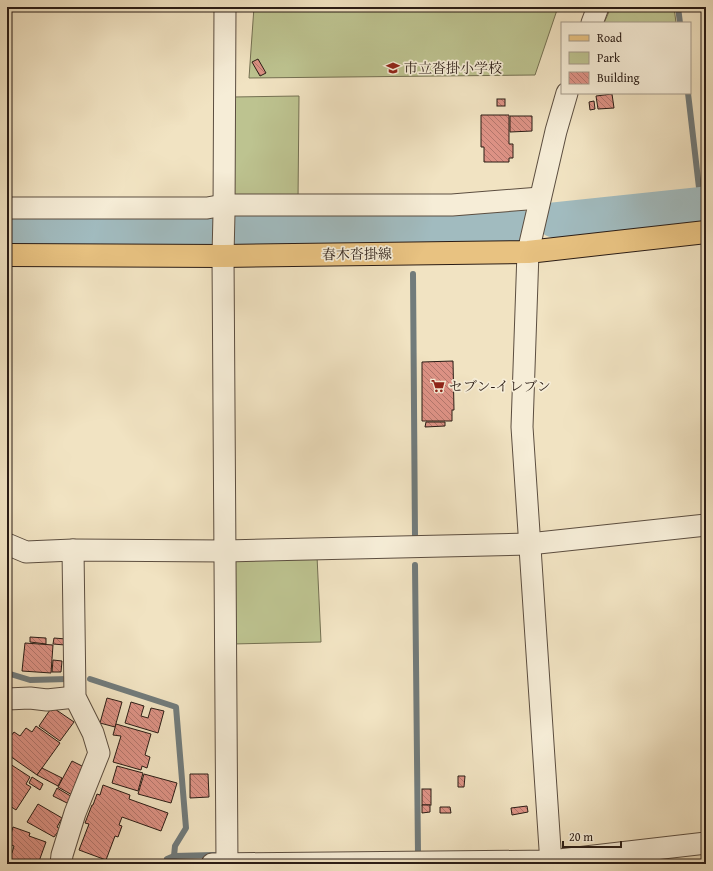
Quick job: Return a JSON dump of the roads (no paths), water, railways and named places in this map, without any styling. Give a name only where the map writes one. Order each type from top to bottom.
[{"type":"main road","name":"春木沓掛線","points":[[7,255],[223,249],[528,252],[706,232]]},
{"type":"street","points":[[225,7],[223,249],[225,551],[222,864],[551,862],[706,843]]},
{"type":"street","points":[[592,22],[598,7]]},
{"type":"street","points":[[551,862],[522,427],[528,252],[556,131],[567,94]]},
{"type":"street","points":[[7,208],[224,209],[452,204],[540,198]]},
{"type":"street","points":[[7,544],[26,552],[73,550],[225,551],[529,544],[706,525]]},
{"type":"street","points":[[61,864],[62,855],[75,813],[99,753],[93,733],[75,696],[73,550]]},
{"type":"street","points":[[7,699],[30,698],[47,700],[75,696]]},
{"type":"waterway","points":[[678,7],[680,22]]},
{"type":"waterway","points":[[688,94],[701,205]]},
{"type":"waterway","points":[[554,220],[706,204]]},
{"type":"waterway","points":[[7,231],[413,231],[515,225]]},
{"type":"waterway","points":[[413,231],[413,241]]},
{"type":"waterway","points":[[413,274],[415,537]]},
{"type":"waterway","points":[[415,565],[418,854]]},
{"type":"waterway","points":[[7,673],[30,680],[68,679]]},
{"type":"waterway","points":[[90,679],[176,707],[186,828],[175,846],[174,856]]},
{"type":"waterway","points":[[167,859],[174,856],[214,855]]},
{"type":"place","name":"市立沓掛小学校","points":[[393,68]]},
{"type":"place","name":"セブン-イレブン","points":[[438,386]]}]
